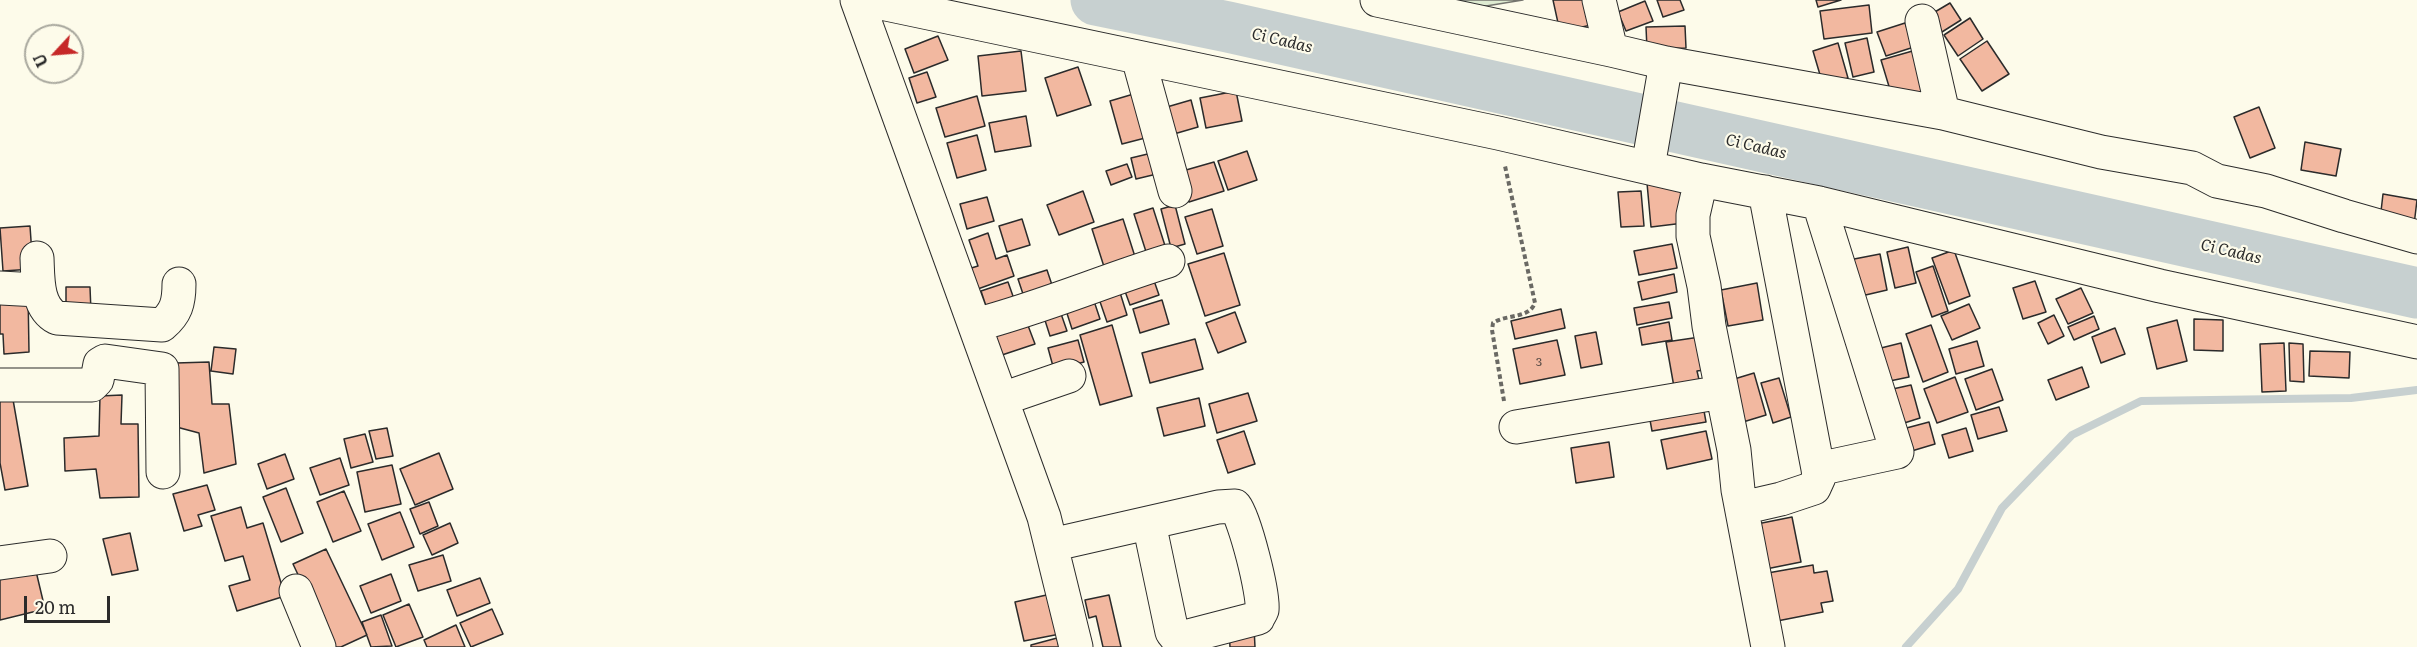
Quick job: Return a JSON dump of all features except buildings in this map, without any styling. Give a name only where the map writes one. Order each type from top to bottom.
[{"type":"street","points":[[857,0],[1044,517],[1076,647]]},
{"type":"street","points":[[867,0],[1498,133],[1650,160],[1701,180],[1819,203],[2160,286],[2417,342]]},
{"type":"street","points":[[1377,0],[1611,50],[1665,70],[1943,113],[2101,152],[2192,168],[2217,181],[2266,191],[2417,237]]},
{"type":"street","points":[[1599,0],[1611,50]]},
{"type":"street","points":[[1922,21],[1943,113]]},
{"type":"street","points":[[1137,57],[1175,191]]},
{"type":"street","points":[[1650,160],[1665,70]]},
{"type":"street","points":[[1701,180],[1693,215],[1693,236],[1734,450],[1742,508],[1768,647]]},
{"type":"street","points":[[1742,508],[1814,488],[1819,477],[1766,192]]},
{"type":"street","points":[[1818,469],[1897,452],[1819,203]]},
{"type":"street","points":[[37,258],[38,290],[51,314],[57,318],[162,325]]},
{"type":"street","points":[[975,325],[1031,310],[1123,275],[1168,261]]},
{"type":"street","points":[[163,472],[162,325],[176,310],[179,284]]},
{"type":"street","points":[[0,288],[38,290]]},
{"type":"street","points":[[0,385],[92,385],[97,380],[100,364],[105,361],[162,369]]},
{"type":"street","points":[[1002,399],[1070,376]]},
{"type":"street","points":[[1516,427],[1722,392]]},
{"type":"street","points":[[1051,545],[1149,523]]},
{"type":"street","points":[[0,563],[50,556]]},
{"type":"street","points":[[296,591],[319,647]]},
{"type":"path","points":[[1498,133],[1535,303],[1533,309],[1527,313],[1493,323],[1492,330],[1506,417],[1516,427]]},
{"type":"green space","points":[[1423,0],[1523,0],[1480,7]]},
{"type":"waterway","name":"Ci Cadas","points":[[1096,0],[1228,27],[2417,293]]},
{"type":"waterway","points":[[1906,647],[1958,589],[2002,508],[2072,435],[2141,401],[2351,398],[2417,390]]}]
